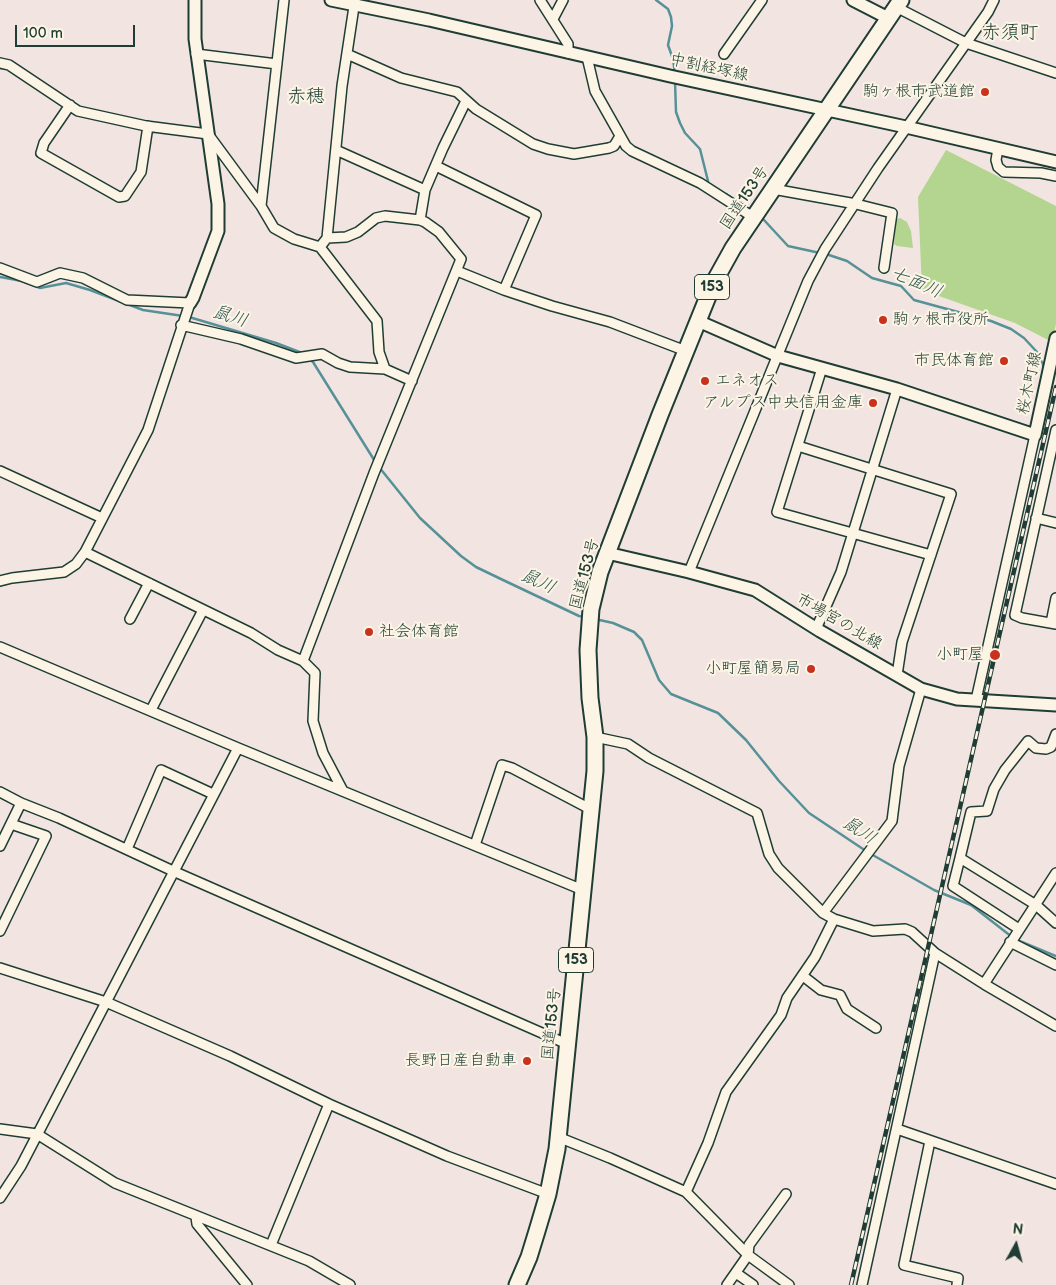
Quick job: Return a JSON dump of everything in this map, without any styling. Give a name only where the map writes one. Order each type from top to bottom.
[{"type":"highway","name":"国道153号","points":[[517,1285],[529,1257],[548,1194],[558,1138],[595,770],[595,737],[588,650],[591,609],[600,572],[714,284],[733,248],[895,8]]},
{"type":"street","points":[[0,581],[64,572],[76,564],[85,552],[148,430],[182,323],[218,231],[218,204],[194,39],[195,0]]},
{"type":"street","points":[[262,206],[284,0]]},
{"type":"street","name":"中割経塚線","points":[[331,0],[355,3],[568,53],[1056,162]]},
{"type":"street","points":[[540,0],[568,44],[568,53]]},
{"type":"street","points":[[553,19],[563,0]]},
{"type":"street","points":[[724,54],[762,0]]},
{"type":"street","points":[[853,0],[895,8],[966,43],[1056,73]]},
{"type":"street","points":[[689,572],[808,280],[825,249],[906,127],[994,0]]},
{"type":"street","points":[[320,247],[327,238],[347,54],[355,3]]},
{"type":"street","points":[[196,54],[277,64]]},
{"type":"street","points":[[347,54],[401,78],[457,92],[466,101],[533,144],[559,152],[574,154],[609,148],[614,146],[620,136]]},
{"type":"street","points":[[587,57],[595,91],[626,146],[632,151],[700,183],[753,218]]},
{"type":"street","points":[[0,63],[9,66],[78,111],[148,126],[208,134],[262,206],[274,228],[278,232],[294,239],[320,247],[377,321],[379,352],[385,369]]},
{"type":"street","points":[[420,220],[425,190],[466,101]]},
{"type":"street","points":[[70,105],[44,143],[41,153],[118,197],[125,196],[141,172],[148,126]]},
{"type":"street","points":[[998,149],[996,160],[998,167],[1004,172],[1041,173],[1056,176]]},
{"type":"street","points":[[336,150],[425,190]]},
{"type":"street","points":[[436,166],[536,215],[504,290]]},
{"type":"street","points":[[773,189],[856,204],[892,213],[884,268]]},
{"type":"street","points":[[303,661],[374,473],[462,259],[439,232],[420,220],[385,216],[376,218],[358,232],[346,237],[327,238]]},
{"type":"street","points":[[0,268],[37,282],[60,273],[84,278],[127,300],[188,307]]},
{"type":"street","points":[[457,271],[504,290],[610,322],[686,351]]},
{"type":"street","points":[[698,322],[778,356],[897,389],[1035,435],[976,700]]},
{"type":"street","points":[[182,323],[299,357],[322,354],[350,367],[385,369],[412,381]]},
{"type":"street","name":"桜木町線","points":[[1035,435],[1056,339]]},
{"type":"street","points":[[822,368],[777,512],[931,555]]},
{"type":"street","points":[[816,628],[841,572],[897,389]]},
{"type":"street","points":[[1056,430],[1015,615],[1053,623],[1056,598]]},
{"type":"street","points":[[798,446],[951,494],[902,642],[897,675]]},
{"type":"street","points":[[0,470],[102,518]]},
{"type":"street","points":[[1036,518],[1056,523]]},
{"type":"street","points":[[85,552],[252,633],[278,650],[303,661],[315,673],[314,721],[323,752],[343,791]]},
{"type":"street","name":"市場宮の北線","points":[[607,553],[755,590],[921,689],[957,700],[1056,706]]},
{"type":"street","points":[[130,619],[149,582]]},
{"type":"street","points":[[151,710],[203,610]]},
{"type":"street","points":[[0,647],[238,748],[578,888],[584,888]]},
{"type":"street","points":[[823,913],[892,821],[899,766],[921,689]]},
{"type":"street","points":[[1018,930],[953,886],[970,812],[987,811],[994,789],[1005,770],[1028,741],[1036,748],[1054,750],[1056,734]]},
{"type":"street","points":[[595,737],[628,744],[649,758],[757,813],[769,854],[778,868],[823,913],[834,919],[873,931],[905,929],[912,932],[935,953],[1056,1026]]},
{"type":"street","points":[[0,1198],[21,1166],[238,748]]},
{"type":"street","points":[[476,845],[502,765],[512,768],[592,810]]},
{"type":"street","points":[[127,849],[161,770],[213,794]]},
{"type":"street","points":[[0,792],[21,803],[59,818],[174,871],[567,1044]]},
{"type":"street","points":[[0,846],[21,803]]},
{"type":"street","points":[[0,931],[46,836],[11,824]]},
{"type":"street","points":[[960,858],[1036,905],[1056,923]]},
{"type":"street","points":[[984,984],[1056,872]]},
{"type":"street","points":[[686,1192],[708,1144],[726,1092],[781,1015],[787,998],[815,957],[834,919]]},
{"type":"street","points":[[1010,942],[1056,965]]},
{"type":"street","points":[[862,1285],[935,953]]},
{"type":"street","points":[[0,968],[106,1002],[230,1056],[329,1104],[446,1156],[548,1194]]},
{"type":"street","points":[[803,976],[821,990],[840,995],[848,1009],[876,1028]]},
{"type":"street","points":[[271,1245],[329,1104]]},
{"type":"street","points":[[0,1129],[37,1134],[115,1183],[309,1261],[350,1285]]},
{"type":"street","points":[[897,1129],[1056,1184]]},
{"type":"street","points":[[558,1138],[610,1158],[686,1192],[748,1255],[789,1285]]},
{"type":"street","points":[[930,1140],[904,1265],[958,1278],[957,1285]]},
{"type":"street","points":[[727,1285],[748,1255],[750,1245],[786,1194]]},
{"type":"street","points":[[196,1217],[197,1224],[247,1285]]},
{"type":"street","points":[[736,1273],[753,1285]]},
{"type":"green space","points":[[946,150],[1056,206],[1056,324],[1052,342],[1015,323],[922,290],[918,197]]},
{"type":"green space","points":[[900,218],[907,222],[911,231],[913,248],[894,244],[896,219]]},
{"type":"waterway","name":"七面川","points":[[656,0],[668,9],[671,17],[672,26],[668,45],[675,73]]},
{"type":"waterway","name":"七面川","points":[[675,81],[676,112],[685,133],[700,149],[708,181]]},
{"type":"waterway","name":"七面川","points":[[726,194],[746,207]]},
{"type":"waterway","name":"七面川","points":[[764,220],[788,246],[820,253]]},
{"type":"waterway","name":"七面川","points":[[826,254],[847,261],[872,278],[901,286],[914,300],[991,321],[1011,329],[1024,338],[1037,352],[1044,367],[1047,367]]},
{"type":"waterway","name":"鼠川","points":[[0,277],[22,281],[40,288],[66,283],[143,310],[183,316]]},
{"type":"waterway","name":"鼠川","points":[[189,317],[276,343],[302,353]]},
{"type":"waterway","name":"鼠川","points":[[308,359],[313,362],[376,463]]},
{"type":"waterway","name":"鼠川","points":[[379,467],[420,518],[461,556],[476,567],[579,616],[585,617]]},
{"type":"waterway","name":"鼠川","points":[[595,619],[613,623],[634,632],[642,640],[659,680],[671,694],[718,713],[746,740],[779,781],[809,813],[866,851]]},
{"type":"waterway","name":"鼠川","points":[[871,854],[934,890],[971,905],[1012,937]]},
{"type":"waterway","name":"鼠川","points":[[1017,940],[1056,956]]},
{"type":"railway","points":[[851,1285],[1056,387]]},
{"type":"place","name":"駒ヶ根市武道館","points":[[985,92]]},
{"type":"place","name":"駒ヶ根市役所","points":[[883,320]]},
{"type":"place","name":"市民体育館","points":[[1004,361]]},
{"type":"place","name":"エネオス","points":[[705,381]]},
{"type":"place","name":"アルプス中央信用金庫","points":[[873,403]]},
{"type":"place","name":"社会体育館","points":[[369,632]]},
{"type":"place","name":"小町屋","points":[[995,655]]},
{"type":"place","name":"小町屋簡易局","points":[[811,669]]},
{"type":"place","name":"長野日産自動車","points":[[527,1061]]},
{"type":"district","name":"赤須町","points":[[1010,33]]},
{"type":"district","name":"赤穂","points":[[306,97]]}]
